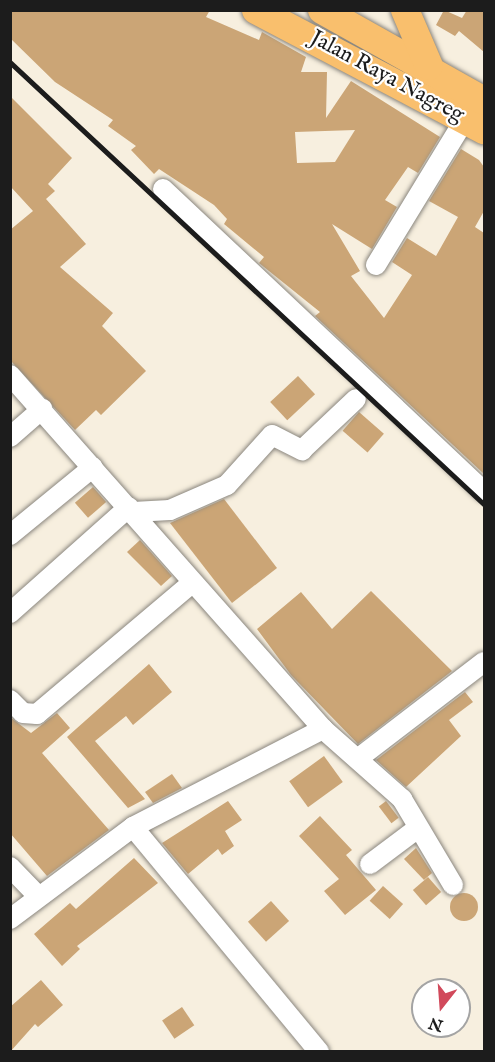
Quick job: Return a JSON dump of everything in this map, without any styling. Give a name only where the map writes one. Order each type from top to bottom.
[{"type":"highway","name":"Jalan Raya Nagreg","points":[[256,10],[478,117]]},
{"type":"highway","name":"Jalan Raya Nagreg","points":[[322,10],[429,66],[478,117]]},
{"type":"highway","points":[[407,11],[429,66]]},
{"type":"street","points":[[376,265],[478,117]]},
{"type":"street","points":[[163,189],[364,391],[484,492]]},
{"type":"street","points":[[10,375],[131,509],[192,583],[323,729],[360,757],[402,799],[453,885]]},
{"type":"street","points":[[10,613],[131,509],[170,510],[227,485],[272,435],[302,450],[364,391]]},
{"type":"street","points":[[10,437],[42,409]]},
{"type":"street","points":[[10,535],[93,467]]},
{"type":"street","points":[[10,700],[23,713],[37,714],[192,583]]},
{"type":"street","points":[[360,757],[484,662]]},
{"type":"street","points":[[10,919],[133,827],[323,729]]},
{"type":"street","points":[[133,827],[319,1052]]},
{"type":"street","points":[[370,864],[418,828]]},
{"type":"street","points":[[10,867],[38,896]]},
{"type":"building","points":[[10,10],[210,10],[206,17],[259,40],[262,32],[306,57],[301,72],[327,72],[326,118],[351,81],[440,137],[418,173],[408,167],[385,200],[397,207],[372,249],[332,224],[360,271],[351,276],[384,318],[412,275],[392,262],[407,238],[436,256],[458,217],[429,201],[461,149],[479,160],[484,167],[484,211],[475,227],[484,233],[484,474],[315,316],[320,312],[259,263],[264,257],[224,224],[227,219],[214,205],[159,169],[154,174],[131,150],[136,146],[108,126],[113,120],[55,82],[10,38]],"holes":[[[355,130],[335,162],[297,163],[295,132]]]},
{"type":"building","points":[[444,10],[462,18],[467,10],[484,10],[484,52],[459,31],[455,36],[436,25]]},
{"type":"building","points":[[10,96],[72,158],[48,184],[55,191],[46,199],[86,244],[60,267],[113,313],[102,326],[146,371],[101,415],[96,410],[75,430],[10,360],[10,230],[33,211],[10,186]]},
{"type":"building","points":[[298,376],[315,394],[287,420],[270,402]]},
{"type":"building","points":[[359,412],[384,434],[368,453],[343,431]]},
{"type":"building","points":[[93,487],[106,502],[88,518],[75,503]]},
{"type":"building","points":[[224,499],[277,568],[232,603],[170,523]]},
{"type":"building","points":[[140,540],[172,576],[161,586],[127,552]]},
{"type":"building","points":[[371,591],[452,671],[358,744],[291,675],[257,629],[301,592],[332,629]]},
{"type":"building","points":[[149,664],[172,692],[133,725],[126,716],[95,741],[145,799],[128,808],[67,737]]},
{"type":"building","points":[[465,692],[473,702],[449,720],[461,736],[406,787],[376,760]]},
{"type":"building","points":[[57,713],[70,728],[42,753],[109,830],[47,876],[10,833],[10,717],[31,733]]},
{"type":"building","points":[[324,756],[343,782],[308,807],[289,781]]},
{"type":"building","points":[[172,774],[182,788],[153,803],[145,792]]},
{"type":"building","points":[[228,801],[242,820],[225,831],[234,846],[222,855],[218,849],[188,874],[162,843]]},
{"type":"building","points":[[386,801],[399,818],[391,823],[379,806]]},
{"type":"building","points":[[320,816],[352,850],[346,855],[376,890],[345,915],[324,891],[339,879],[299,836]]},
{"type":"building","points":[[416,848],[432,873],[424,880],[404,859]]},
{"type":"building","points":[[134,858],[158,883],[77,946],[80,949],[62,966],[34,934],[70,903],[76,909]]},
{"type":"building","points":[[428,877],[441,892],[426,905],[413,890]]},
{"type":"building","points":[[383,886],[403,904],[390,919],[370,901]]},
{"type":"building","points":[[464,893],[474,897],[478,907],[474,917],[464,921],[454,917],[450,907],[454,897]]},
{"type":"building","points":[[271,901],[289,921],[266,942],[248,922]]},
{"type":"building","points":[[41,980],[63,1005],[38,1027],[35,1024],[10,1052],[10,1007]]},
{"type":"building","points":[[182,1007],[194,1025],[174,1039],[162,1020]]},
{"type":"railway","points":[[10,62],[484,504]]}]
